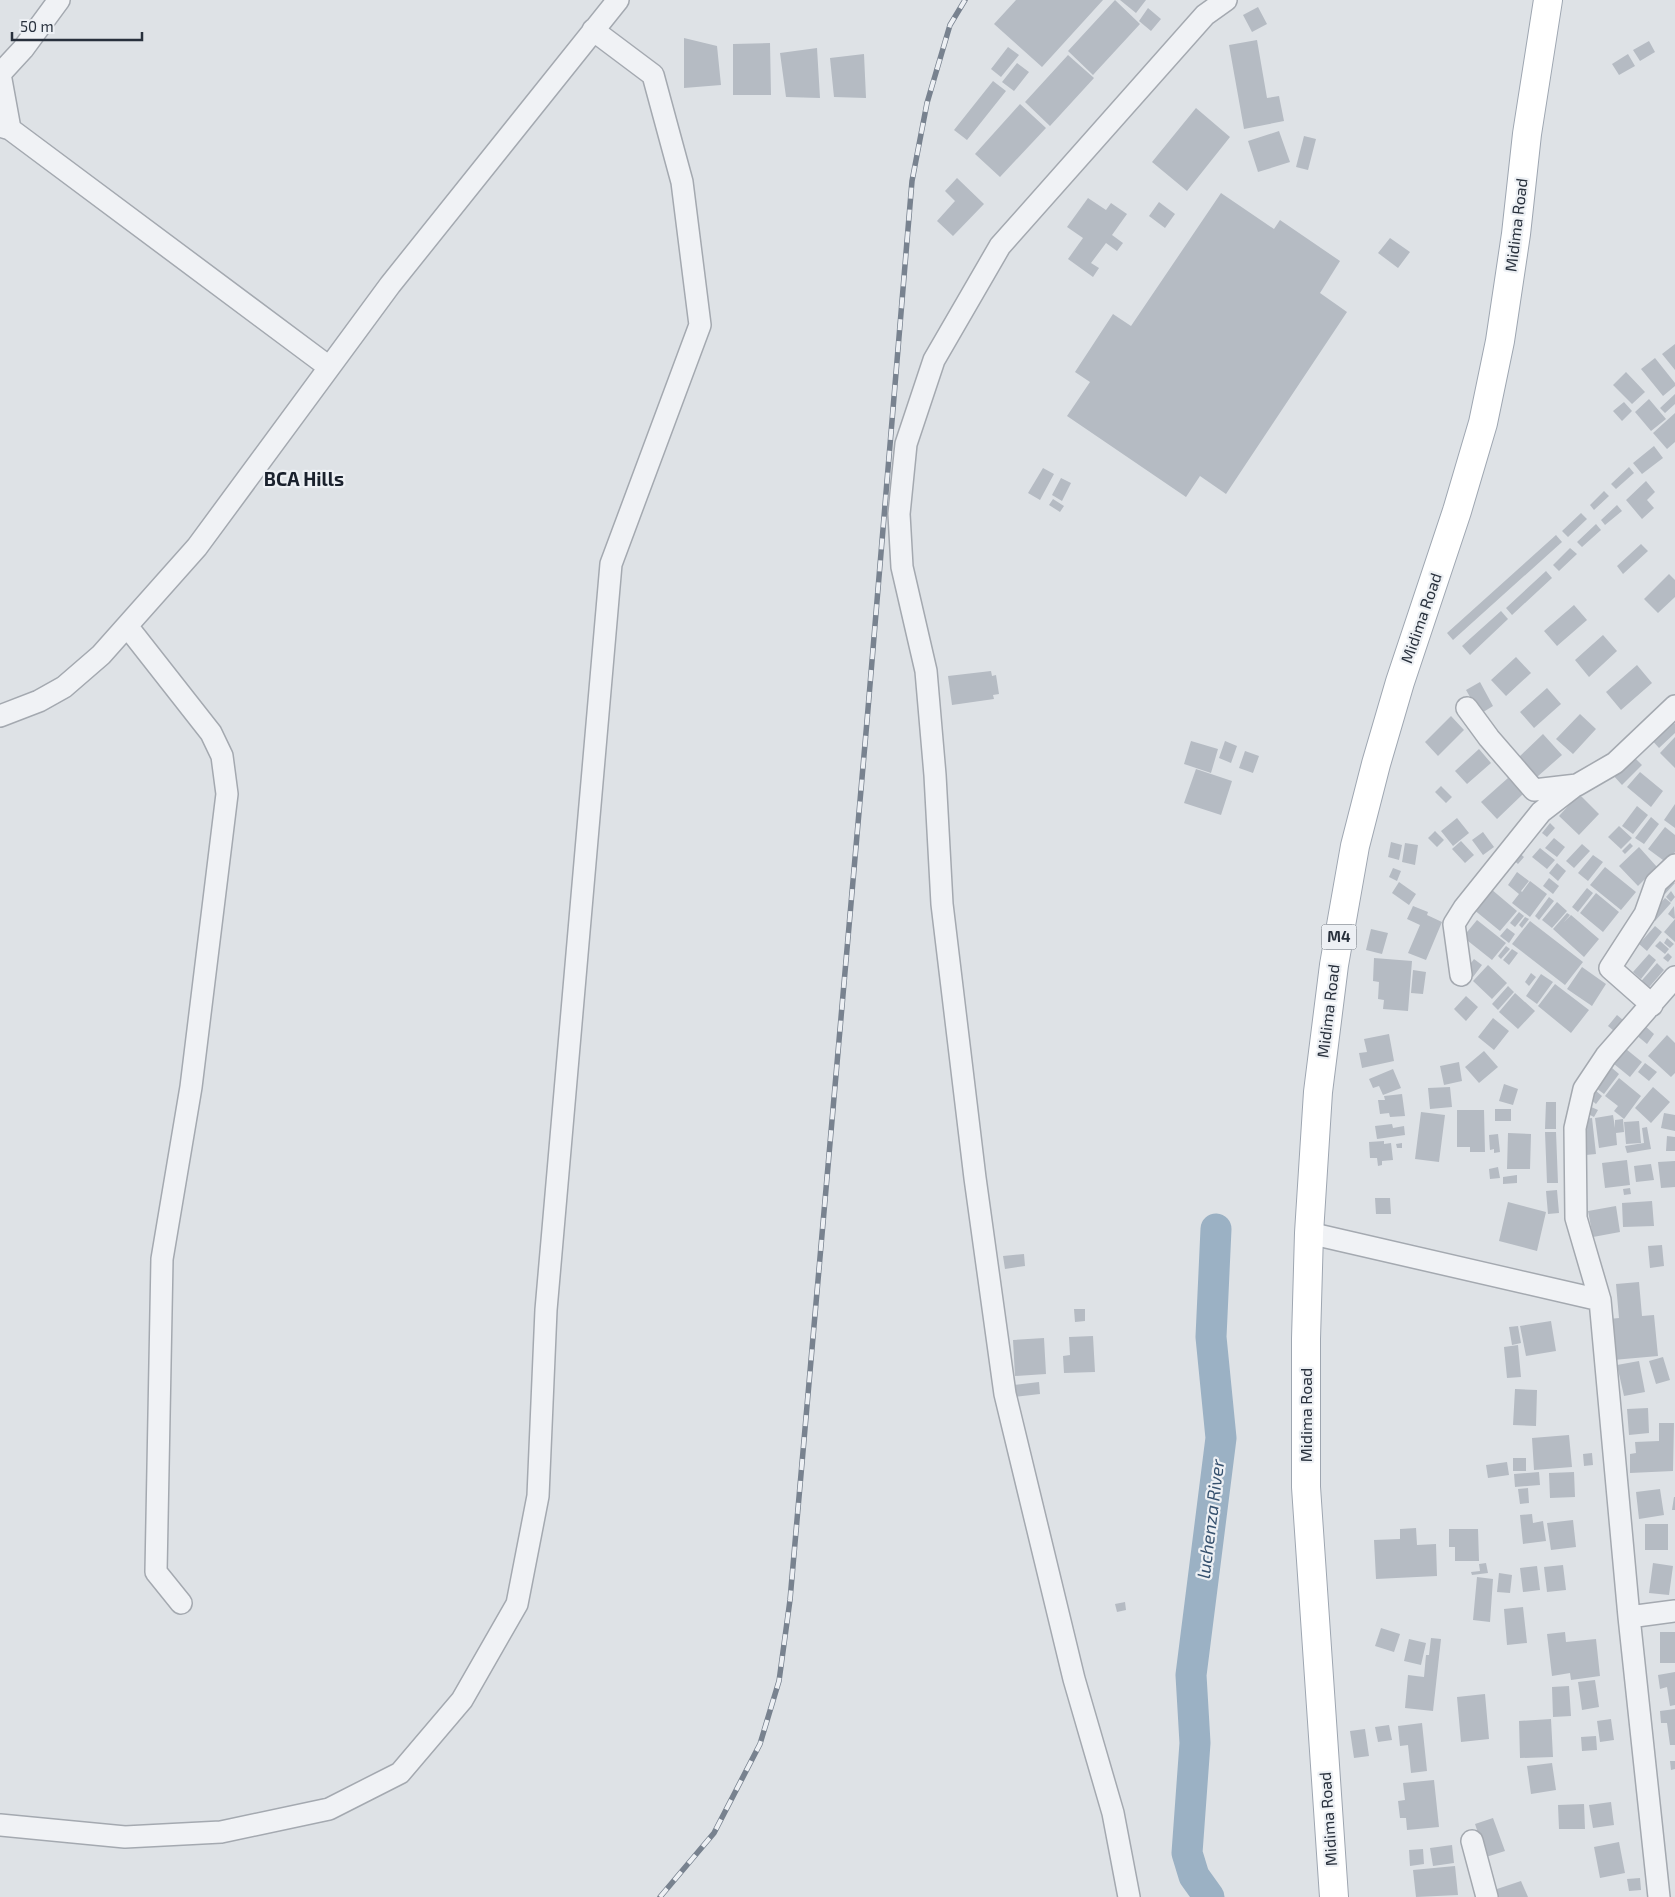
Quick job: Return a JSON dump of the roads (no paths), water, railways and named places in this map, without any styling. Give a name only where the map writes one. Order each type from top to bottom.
[{"type":"main road","name":"Midima Road","points":[[1334,1897],[1306,1487],[1306,1339],[1309,1233],[1318,1092],[1334,965],[1356,846],[1376,764],[1400,682],[1457,511],[1483,423],[1500,341],[1516,234],[1526,134],[1548,0]]},
{"type":"street","points":[[59,0],[23,49],[0,74],[5,128],[329,366]]},
{"type":"street","points":[[0,716],[40,700],[64,687],[101,655],[197,547],[390,285],[618,0]]},
{"type":"street","points":[[1129,1897],[1113,1813],[1074,1679],[1004,1394],[975,1178],[942,904],[935,775],[926,671],[902,567],[899,514],[906,444],[934,360],[1000,246],[1205,15],[1226,0]]},
{"type":"street","points":[[0,1825],[126,1837],[222,1832],[329,1809],[400,1773],[462,1700],[517,1604],[538,1496],[546,1310],[611,564],[700,325],[682,182],[653,75],[593,30]]},
{"type":"street","points":[[127,626],[211,733],[222,756],[227,794],[191,1087],[162,1259],[156,1572],[181,1603]]},
{"type":"street","points":[[1461,975],[1454,924],[1464,908],[1541,812],[1577,784],[1615,763],[1675,706]]},
{"type":"street","points":[[1466,708],[1534,790],[1577,784]]},
{"type":"street","points":[[1652,1005],[1610,968],[1645,914],[1656,884],[1675,865]]},
{"type":"street","points":[[1659,1897],[1629,1617],[1600,1300],[1576,1218],[1575,1128],[1584,1088],[1606,1056],[1675,977]]},
{"type":"street","points":[[1309,1233],[1600,1300]]},
{"type":"street","points":[[1629,1617],[1675,1611]]},
{"type":"street","points":[[1472,1841],[1487,1897]]},
{"type":"waterway","name":"luchenza River","points":[[1209,1897],[1194,1876],[1187,1853],[1195,1743],[1191,1675],[1221,1438],[1211,1337],[1216,1229]]},
{"type":"railway","points":[[660,1897],[714,1833],[760,1744],[779,1681],[790,1600],[912,181],[927,103],[950,25],[965,0]]},
{"type":"district","name":"BCA Hills","points":[[304,479]]}]
